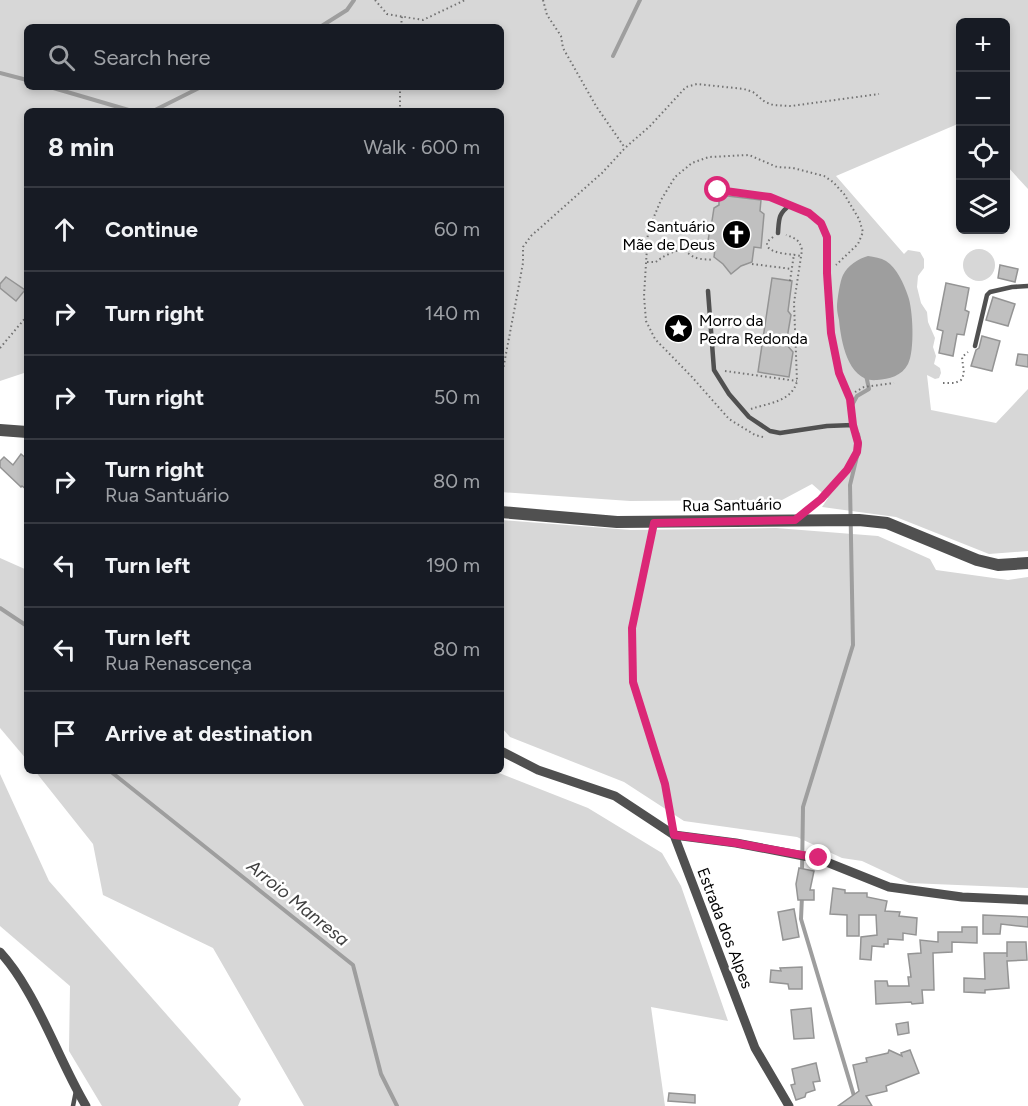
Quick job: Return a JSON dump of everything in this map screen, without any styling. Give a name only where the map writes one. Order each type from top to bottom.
[{"type":"street","points":[[0,430],[22,432]]},
{"type":"street","name":"Rua Santuário","points":[[504,512],[654,523],[860,520],[887,523],[977,560],[998,565],[1028,563]]},
{"type":"street","points":[[504,753],[538,770],[615,796],[674,835],[736,843],[819,858],[889,887],[962,897],[1028,900]]},
{"type":"street","name":"Estrada dos Alpes","points":[[674,835],[755,1048],[789,1106]]},
{"type":"street","points":[[0,952],[12,964],[38,1008],[76,1090],[86,1106]]},
{"type":"lane","points":[[718,190],[770,197],[809,213],[821,223],[827,237],[831,333],[839,373],[850,399],[858,443],[857,452],[847,470],[821,499],[795,520]]},
{"type":"lane","points":[[778,233],[779,216],[790,205]]},
{"type":"lane","points":[[975,346],[987,295],[990,292],[1012,287],[1028,286]]},
{"type":"lane","points":[[708,291],[714,370],[729,394],[749,417],[770,431],[780,433],[827,426],[853,425]]},
{"type":"lane","points":[[73,1106],[76,1090]]},
{"type":"path","points":[[375,0],[387,14],[423,20],[465,0]]},
{"type":"path","points":[[543,0],[547,15],[561,36],[563,48],[596,106],[625,148]]},
{"type":"path","points":[[402,16],[402,24]]},
{"type":"path","points":[[504,364],[523,247],[531,236],[602,173],[650,126],[686,87],[697,84],[744,89],[773,105],[790,106],[879,94]]},
{"type":"path","points":[[400,90],[400,108]]},
{"type":"path","points":[[745,411],[787,397],[795,388],[797,381],[794,303],[802,250],[796,239],[778,233],[767,242],[767,246],[774,252],[801,256]]},
{"type":"path","points":[[713,260],[697,259],[678,250],[673,254],[660,257],[656,262],[647,262],[644,296],[646,321],[655,339],[729,419],[755,435],[763,437],[770,431]]},
{"type":"path","points":[[790,280],[794,254]]},
{"type":"path","points":[[752,264],[792,269]]},
{"type":"path","points":[[0,348],[24,320]]},
{"type":"path","points":[[943,383],[955,383],[961,380],[962,357],[975,346]]},
{"type":"path","points":[[714,370],[797,381]]},
{"type":"path","points":[[850,399],[856,390],[864,387],[894,383]]},
{"type":"path","points":[[654,523],[632,628],[633,682],[665,784],[674,835]]},
{"type":"shaded area","points":[[0,0],[1028,0],[1028,189],[1010,169],[1010,18],[956,18],[956,125],[836,176],[904,254],[908,250],[920,252],[924,259],[924,268],[918,276],[917,287],[935,338],[934,364],[940,368],[941,373],[939,378],[935,379],[927,375],[931,410],[996,423],[1028,389],[1028,551],[989,554],[896,517],[822,507],[828,498],[812,484],[782,500],[630,501],[504,492],[504,108],[24,108],[24,373],[0,381]]},
{"type":"shaded area","points":[[979,249],[990,254],[995,265],[990,276],[979,281],[968,276],[963,265],[968,254]]},
{"type":"shaded area","points":[[868,256],[886,261],[897,272],[910,302],[912,320],[912,350],[908,364],[895,376],[877,380],[859,375],[853,368],[844,349],[837,309],[840,286],[845,271]]},
{"type":"shaded area","points":[[504,520],[631,530],[776,528],[878,536],[930,559],[936,570],[1008,580],[1028,577],[1028,888],[909,883],[862,861],[842,858],[797,837],[684,821],[624,782],[510,737],[504,730]]},
{"type":"shaded area","points":[[0,558],[24,569],[24,756],[0,728]]},
{"type":"shaded area","points":[[0,774],[49,881],[241,1099],[238,1106],[102,1106],[69,1051],[70,986],[0,926]]},
{"type":"shaded area","points":[[37,774],[502,774],[588,808],[662,853],[681,886],[728,1021],[651,1007],[665,1106],[304,1106],[213,948],[103,895],[93,844]]},
{"type":"building","name":"Santuário Mãe de Deus","points":[[719,195],[761,200],[760,211],[764,214],[761,248],[754,247],[752,262],[741,266],[731,274],[714,257],[716,242],[708,241],[714,208],[719,205]]},
{"type":"building","points":[[1000,265],[1018,269],[1015,282],[998,278]]},
{"type":"building","points":[[6,277],[24,291],[16,301],[0,288],[0,284]]},
{"type":"building","points":[[772,278],[792,281],[788,311],[791,315],[786,344],[793,352],[789,377],[758,372]]},
{"type":"building","points":[[946,283],[969,288],[965,310],[969,312],[964,335],[957,334],[953,356],[939,353],[943,331],[937,329]]},
{"type":"building","points":[[993,297],[1015,304],[1008,326],[986,320]]},
{"type":"building","points":[[982,336],[1000,341],[992,371],[971,366]]},
{"type":"building","points":[[1018,354],[1028,355],[1028,367],[1016,365]]},
{"type":"building","points":[[21,454],[24,456],[24,488],[0,467],[0,461],[4,457],[13,465]]},
{"type":"building","points":[[799,868],[814,871],[810,890],[814,890],[814,900],[798,900],[796,884]]},
{"type":"building","points":[[833,888],[845,890],[845,893],[867,893],[867,897],[887,901],[885,911],[900,912],[899,916],[917,918],[916,935],[903,933],[903,940],[888,939],[888,944],[884,944],[884,947],[872,946],[871,960],[860,959],[861,937],[877,935],[876,915],[859,915],[859,936],[847,936],[847,915],[830,914]]},
{"type":"building","points":[[794,909],[799,937],[783,940],[778,912]]},
{"type":"building","points":[[983,915],[1028,917],[1028,927],[1001,924],[1000,934],[983,934]]},
{"type":"building","points":[[962,927],[977,927],[977,943],[952,942],[952,952],[933,953],[934,990],[922,990],[923,1003],[876,1004],[875,981],[887,981],[888,986],[909,986],[908,977],[911,977],[908,954],[921,953],[920,940],[938,942],[938,932],[962,932]]},
{"type":"building","points":[[1007,942],[1026,942],[1027,960],[1007,961],[1009,988],[985,990],[985,993],[964,992],[964,978],[985,979],[984,953],[1007,953]]},
{"type":"building","points":[[802,967],[802,989],[789,989],[788,984],[770,982],[771,970],[781,971],[780,968]]},
{"type":"building","points":[[811,1008],[814,1038],[794,1039],[791,1010]]},
{"type":"building","points":[[908,1022],[909,1033],[898,1035],[896,1024]]},
{"type":"building","points":[[889,1050],[902,1056],[901,1053],[910,1050],[919,1073],[886,1086],[887,1091],[866,1096],[872,1106],[838,1106],[859,1091],[853,1065],[867,1062],[866,1058],[888,1053]]},
{"type":"building","points":[[816,1063],[820,1081],[813,1082],[815,1090],[796,1100],[791,1085],[795,1084],[792,1069]]},
{"type":"building","points":[[669,1093],[695,1095],[695,1103],[668,1101]]},
{"type":"waterway","points":[[325,24],[347,10],[354,0]]},
{"type":"waterway","points":[[613,56],[640,0]]},
{"type":"waterway","points":[[0,73],[24,79]]},
{"type":"waterway","points":[[60,90],[122,108]]},
{"type":"waterway","points":[[159,108],[195,90]]},
{"type":"waterway","points":[[851,407],[857,396],[869,389],[866,375]]},
{"type":"waterway","points":[[802,873],[803,807],[853,645],[850,485],[860,444],[858,434]]},
{"type":"waterway","name":"Arroio Manresa","points":[[0,608],[24,624]]},
{"type":"waterway","name":"Arroio Manresa","points":[[114,774],[353,965],[381,1074],[397,1106]]},
{"type":"waterway","points":[[802,896],[801,919],[857,1106]]},
{"type":"place","name":"Santuário Mãe de Deus","points":[[736,235]]},
{"type":"place","name":"Morro da Pedra Redonda","points":[[678,329]]},
{"type":"route","points":[[718,190],[770,197],[809,213],[821,223],[827,237],[831,333],[839,373],[850,399],[858,443],[857,452],[847,470],[821,499],[795,520],[654,523],[632,628],[633,682],[665,784],[674,835],[736,843],[819,858]]}]
